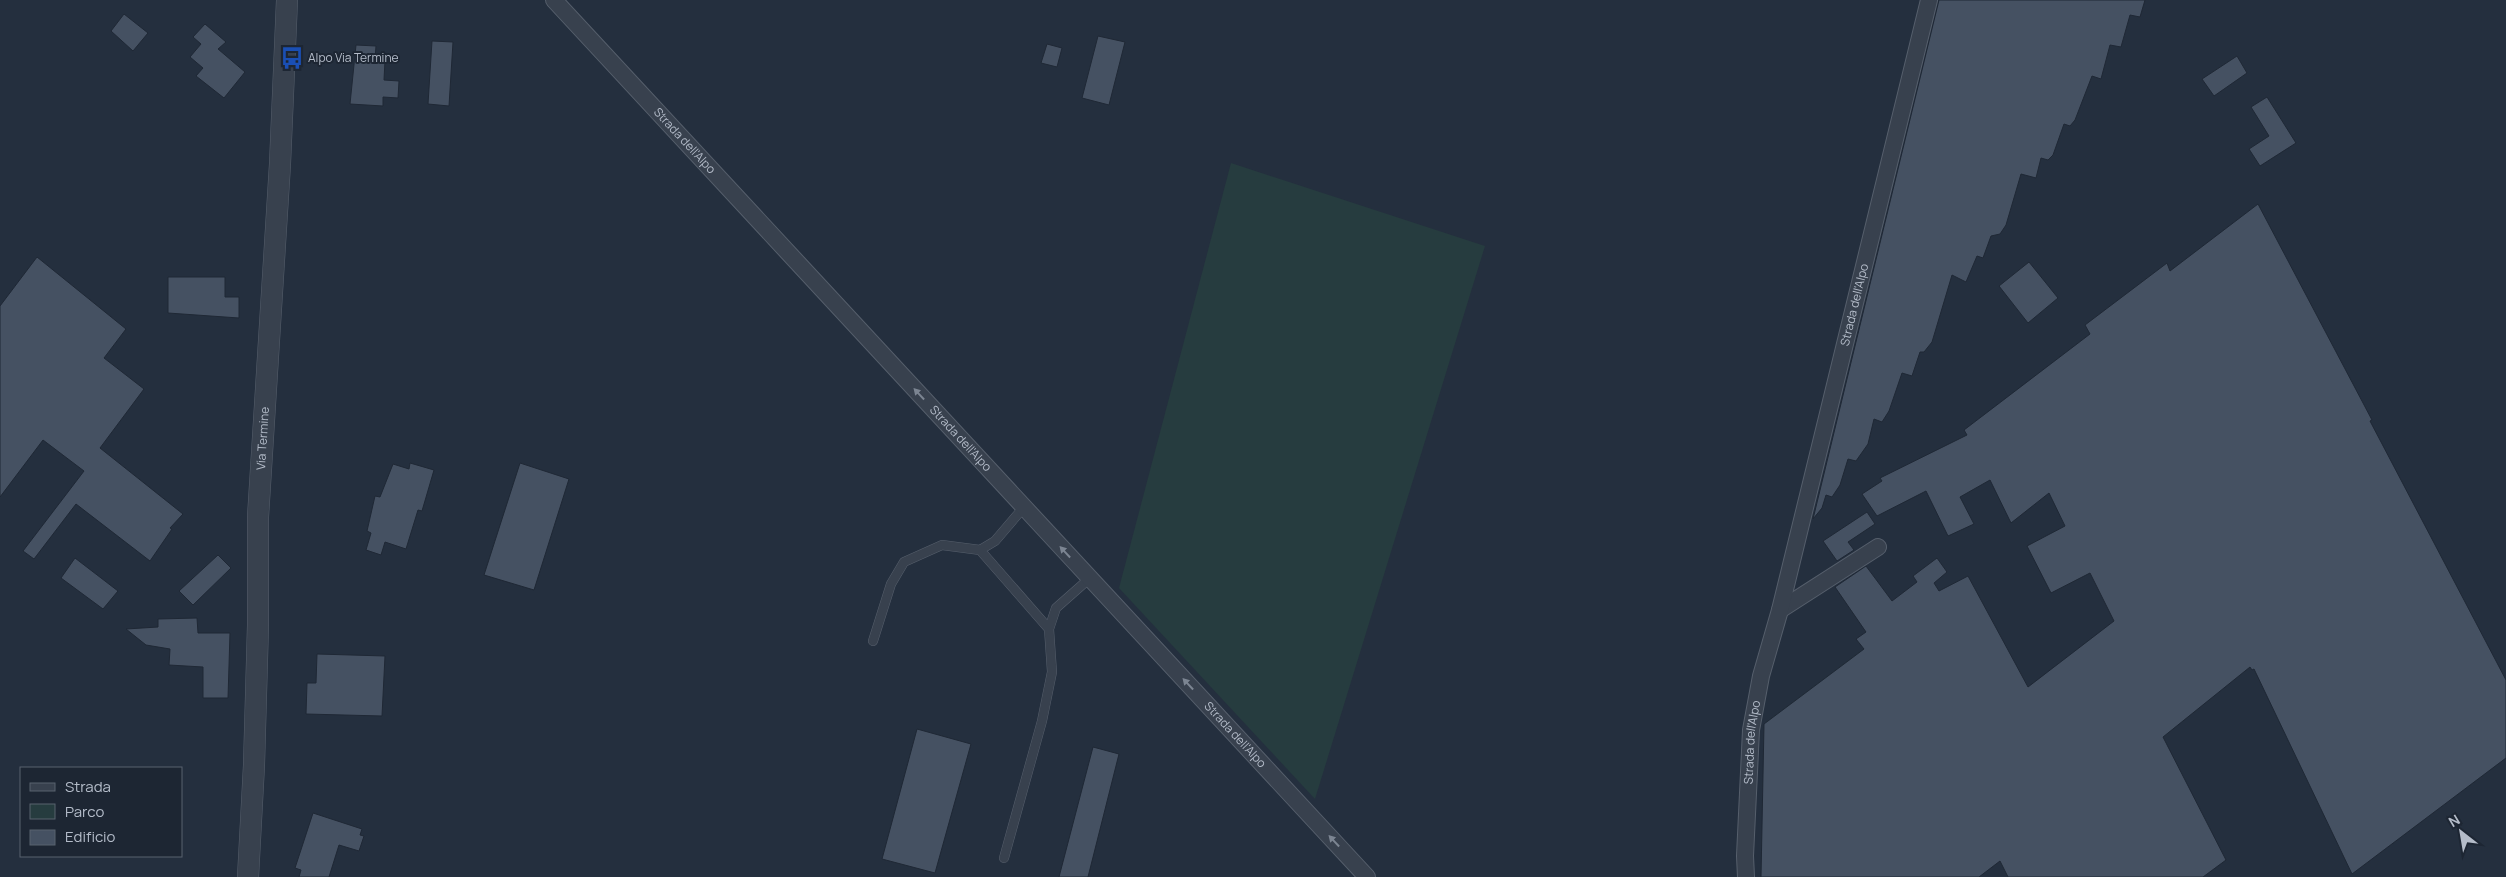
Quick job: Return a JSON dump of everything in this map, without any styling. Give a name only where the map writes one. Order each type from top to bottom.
[{"type":"street","name":"Via Termine","points":[[248,877],[254,765],[258,625],[258,517],[280,174],[287,0]]},
{"type":"street","name":"Strada dell'Alpo","points":[[554,0],[1367,877]]},
{"type":"street","name":"Strada dell'Alpo","points":[[1746,877],[1745,856],[1751,730],[1761,676],[1780,610],[1929,0]]},
{"type":"street","points":[[1780,610],[1878,547]]},
{"type":"lane","points":[[873,641],[891,584],[904,562],[942,545],[980,550],[994,541],[1024,507]]},
{"type":"lane","points":[[980,550],[1049,629]]},
{"type":"lane","points":[[1004,858],[1042,721],[1052,672],[1049,629],[1056,608],[1090,578]]},
{"type":"green space","points":[[1231,163],[1485,246],[1315,799],[1119,588]]},
{"type":"building","points":[[1939,0],[2145,0],[2140,17],[2130,15],[2121,47],[2110,45],[2101,79],[2092,76],[2075,120],[2070,126],[2064,124],[2053,155],[2048,160],[2041,158],[2036,178],[2021,174],[2006,225],[2000,234],[1991,236],[1983,258],[1977,256],[1966,282],[1952,275],[1932,342],[1924,352],[1920,352],[1912,376],[1902,373],[1889,411],[1882,422],[1874,419],[1868,444],[1856,461],[1848,459],[1840,485],[1832,497],[1826,495],[1822,508],[1813,519]]},
{"type":"building","points":[[124,14],[148,33],[133,51],[111,31]]},
{"type":"building","points":[[205,24],[226,42],[218,49],[245,72],[224,98],[196,76],[203,68],[190,57],[201,44],[193,37]]},
{"type":"building","points":[[1098,36],[1125,42],[1109,105],[1082,98]]},
{"type":"building","points":[[432,41],[453,42],[449,106],[428,104]]},
{"type":"building","points":[[1047,44],[1062,48],[1057,67],[1041,63]]},
{"type":"building","points":[[356,45],[376,46],[375,59],[385,60],[384,80],[399,81],[398,98],[383,97],[383,106],[350,104]]},
{"type":"building","points":[[2237,56],[2247,73],[2214,96],[2202,79]]},
{"type":"building","points":[[2267,97],[2296,143],[2260,166],[2249,149],[2269,136],[2251,107]]},
{"type":"building","points":[[2258,204],[2506,680],[2506,758],[2352,874],[2254,669],[2252,670],[2250,667],[2163,737],[2226,860],[2203,877],[2008,877],[2000,861],[1979,877],[1761,877],[1764,724],[1864,649],[1856,639],[1866,632],[1835,587],[1866,566],[1892,601],[1917,582],[1913,576],[1937,558],[1947,572],[1934,583],[1939,591],[1968,576],[2028,687],[2114,621],[2090,573],[2051,593],[2027,546],[2065,526],[2049,493],[2011,523],[1990,480],[1960,497],[1974,524],[1948,536],[1926,491],[1877,516],[1862,494],[1882,481],[1880,478],[1967,435],[1964,430],[2090,334],[2085,325],[2167,263],[2170,271]]},
{"type":"building","points":[[37,257],[126,329],[104,358],[144,389],[100,448],[183,514],[170,528],[172,529],[150,561],[76,504],[34,559],[23,551],[84,471],[43,440],[0,497],[0,306]]},
{"type":"building","points":[[2029,262],[2058,298],[2028,323],[1999,286]]},
{"type":"building","points":[[168,277],[225,277],[225,297],[239,297],[239,318],[168,313]]},
{"type":"building","points":[[410,463],[434,470],[422,511],[418,510],[406,549],[385,542],[381,555],[366,550],[371,533],[367,531],[375,496],[380,497],[393,464],[409,469]]},
{"type":"building","points":[[520,463],[569,479],[534,590],[484,575]]},
{"type":"building","points":[[1867,512],[1875,524],[1848,542],[1854,550],[1837,561],[1823,541]]},
{"type":"building","points":[[218,555],[231,568],[193,605],[179,591]]},
{"type":"building","points":[[75,558],[118,591],[103,609],[61,578]]},
{"type":"building","points":[[197,618],[198,633],[230,633],[228,698],[203,698],[203,667],[169,665],[170,649],[146,645],[126,629],[158,627],[158,619]]},
{"type":"building","points":[[317,654],[385,656],[382,716],[306,714],[307,683],[316,683]]},
{"type":"building","points":[[917,729],[971,744],[935,873],[882,859]]},
{"type":"building","points":[[1093,747],[1119,754],[1088,877],[1059,877]]},
{"type":"building","points":[[313,813],[362,829],[360,835],[364,836],[359,851],[339,845],[329,877],[299,877],[301,870],[295,868]]},
{"type":"place","name":"Alpo Via Termine","points":[[292,58]]}]
